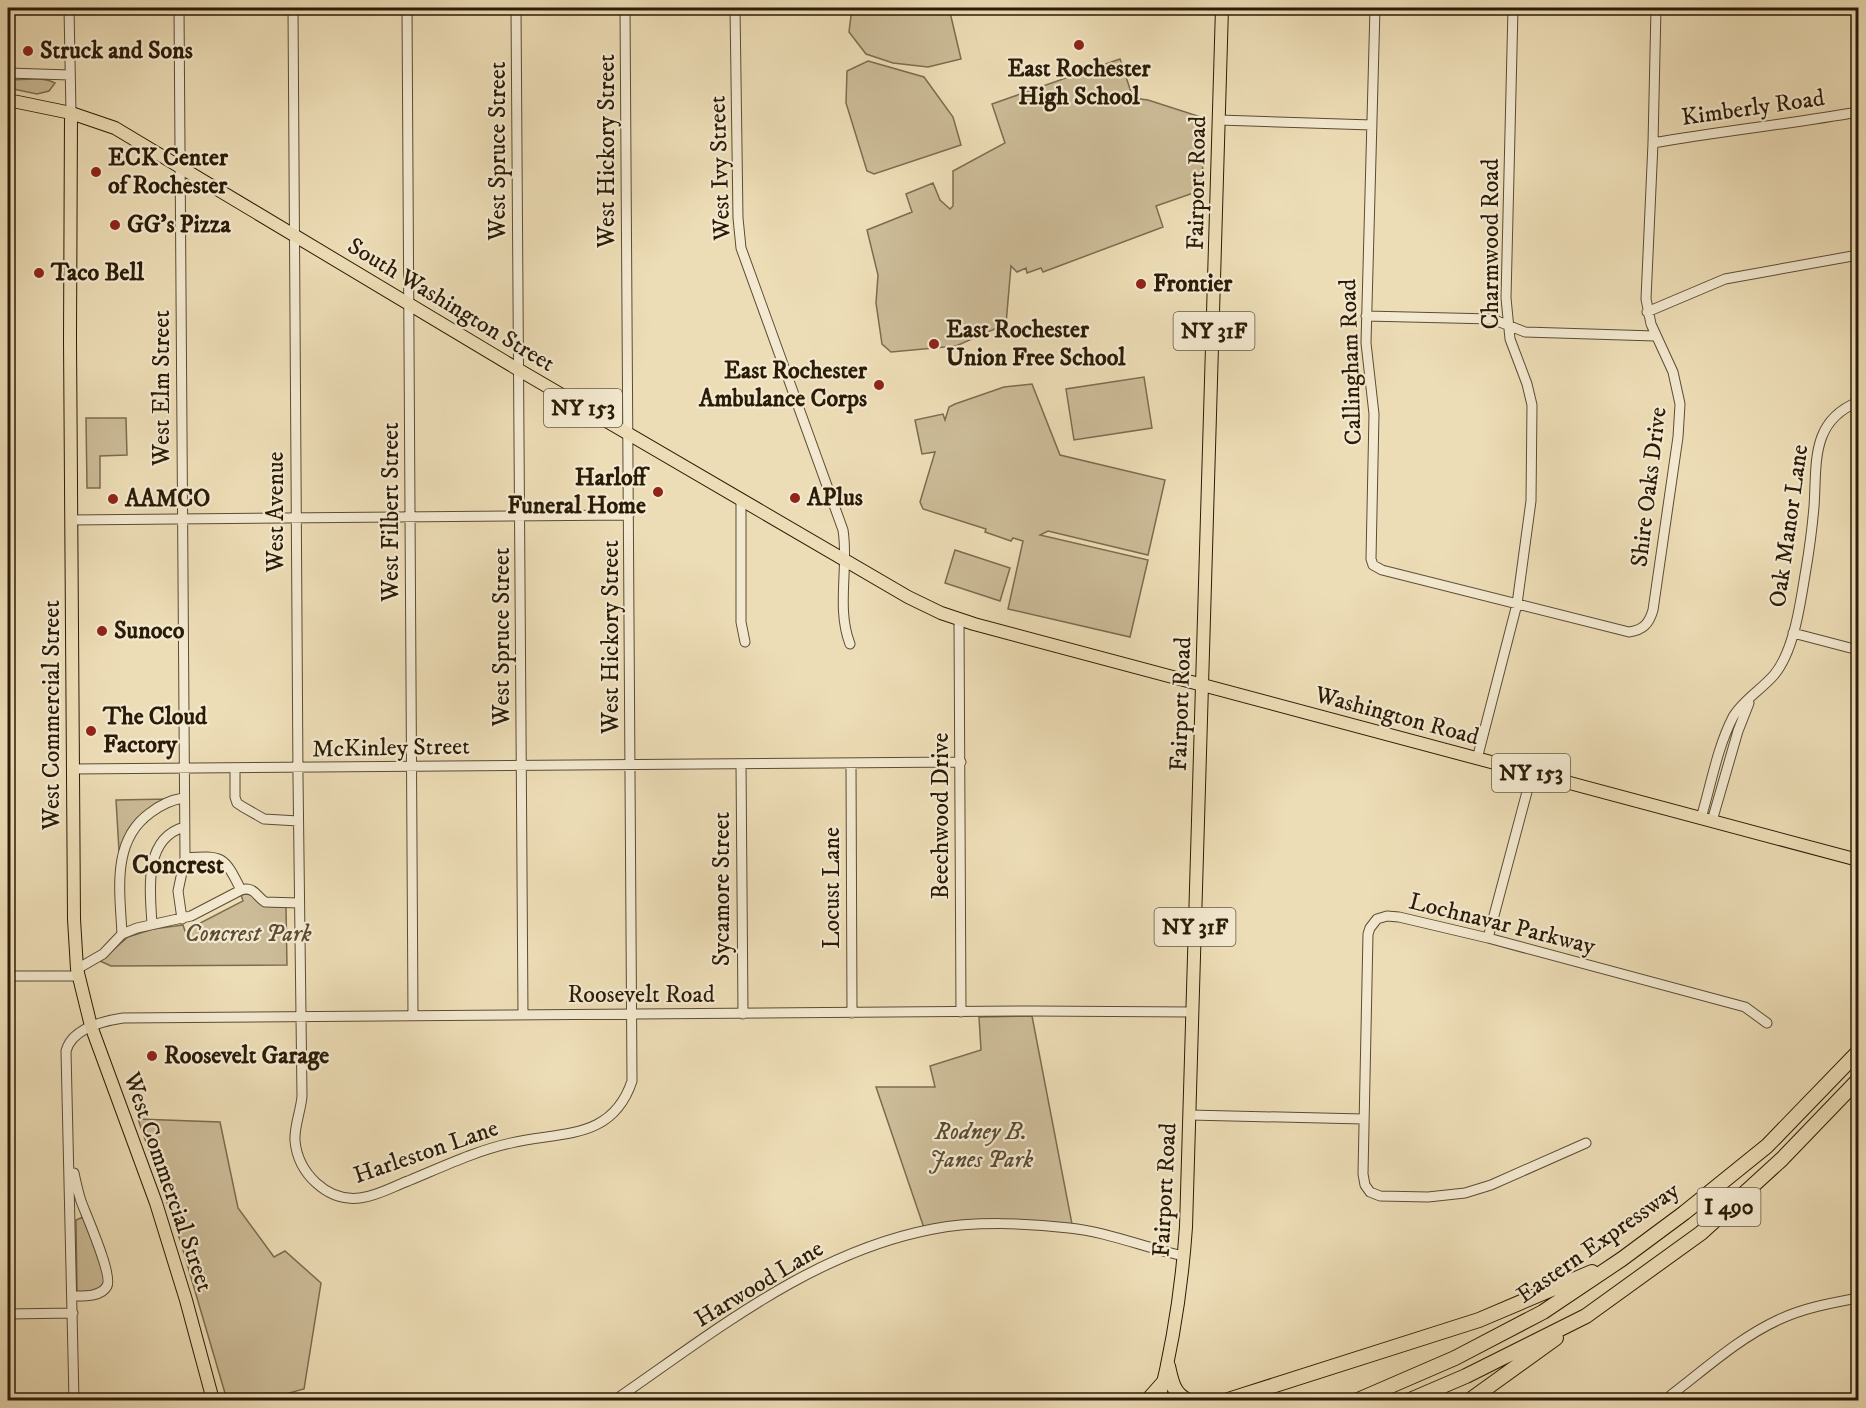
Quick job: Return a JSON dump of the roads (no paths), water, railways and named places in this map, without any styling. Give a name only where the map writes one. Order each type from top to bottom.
[{"type":"highway","name":"Eastern Expressway","points":[[1358,1401],[1455,1358],[1543,1312],[1622,1259],[1684,1213],[1767,1146],[1858,1052]]},
{"type":"highway","name":"Eastern Expressway","points":[[1410,1401],[1466,1376],[1586,1316],[1701,1233],[1782,1160],[1858,1080]]},
{"type":"highway","points":[[1228,1401],[1479,1320],[1622,1259]]},
{"type":"highway","points":[[1470,1401],[1586,1316]]},
{"type":"highway","points":[[1168,1365],[1175,1389],[1181,1398],[1187,1401]]},
{"type":"highway","points":[[1148,1401],[1164,1382]]},
{"type":"main road","name":"Fairport Road","points":[[1159,1401],[1168,1365],[1184,1256],[1222,8]]},
{"type":"main road","name":"South Washington Street","points":[[8,100],[70,113],[115,128],[519,370],[923,605],[959,619],[1203,686]]},
{"type":"main road","name":"West Commercial Street","points":[[70,113],[74,919],[78,972],[91,1026],[156,1203],[186,1300],[213,1401]]},
{"type":"main road","name":"Washington Road","points":[[1203,686],[1858,860]]},
{"type":"street","name":"West Commercial Street","points":[[69,8],[70,113]]},
{"type":"street","name":"West Elm Street","points":[[179,8],[185,858],[178,891],[182,919]]},
{"type":"street","name":"West Avenue","points":[[293,8],[300,1017]]},
{"type":"street","name":"West Filbert Street","points":[[407,8],[413,1015]]},
{"type":"street","name":"West Spruce Street","points":[[516,8],[524,1015]]},
{"type":"street","name":"West Hickory Street","points":[[625,8],[633,1014]]},
{"type":"street","name":"West Ivy Street","points":[[735,8],[738,218],[741,248],[843,530],[845,545],[844,630],[850,644]]},
{"type":"street","name":"Callingham Road","points":[[1375,8],[1366,316],[1367,359],[1374,414],[1371,559],[1373,565],[1382,570],[1516,604]]},
{"type":"street","name":"Charmwood Road","points":[[1477,759],[1516,604],[1531,501],[1533,416],[1527,384],[1508,326],[1506,285],[1513,8]]},
{"type":"street","name":"Shire Oaks Drive","points":[[1516,604],[1629,632],[1643,628],[1651,617],[1678,437],[1680,405],[1673,372],[1655,336],[1647,312],[1656,8]]},
{"type":"street","points":[[8,73],[70,75]]},
{"type":"street","name":"Kimberly Road","points":[[1653,143],[1723,131],[1793,124],[1858,112]]},
{"type":"street","points":[[1219,120],[1372,125]]},
{"type":"street","points":[[1647,312],[1725,279],[1858,255]]},
{"type":"street","points":[[1366,316],[1492,319],[1525,332],[1655,336]]},
{"type":"street","name":"Oak Manor Lane","points":[[1706,819],[1752,696],[1777,672],[1785,658],[1793,633],[1812,534],[1818,444],[1824,431],[1839,411],[1858,402]]},
{"type":"street","points":[[741,501],[741,622],[745,642]]},
{"type":"street","points":[[71,520],[630,515]]},
{"type":"street","name":"Beechwood Drive","points":[[959,619],[961,1012]]},
{"type":"street","points":[[1793,633],[1858,650]]},
{"type":"street","name":"McKinley Street","points":[[73,769],[961,762]]},
{"type":"street","name":"Sycamore Street","points":[[741,764],[743,1014]]},
{"type":"street","name":"Locust Lane","points":[[851,764],[852,1013]]},
{"type":"street","points":[[235,768],[237,803],[264,819],[298,821]]},
{"type":"street","points":[[1488,939],[1532,773]]},
{"type":"street","points":[[122,934],[119,873],[130,833],[140,821],[156,809],[183,798]]},
{"type":"street","points":[[152,924],[150,879],[156,852],[160,842],[167,834],[184,827]]},
{"type":"street","points":[[185,858],[212,857],[222,860],[232,872],[241,890]]},
{"type":"street","points":[[8,976],[78,972],[103,954],[122,934],[152,924],[191,916],[241,890],[254,891],[265,902],[299,903]]},
{"type":"street","name":"Lochnavar Parkway","points":[[1363,1119],[1368,934],[1373,923],[1382,917],[1399,917],[1488,939],[1745,1007],[1767,1023]]},
{"type":"street","name":"Roosevelt Road","points":[[91,1026],[105,1020],[123,1018],[1192,1012]]},
{"type":"street","name":"Harleston Lane","points":[[300,1017],[302,1096],[295,1139],[300,1160],[309,1176],[327,1191],[345,1197],[360,1198],[377,1194],[466,1156],[491,1148],[582,1131],[603,1122],[620,1106],[628,1094],[632,1081],[633,1014]]},
{"type":"street","points":[[75,1401],[66,1051],[68,1043],[91,1026]]},
{"type":"street","points":[[1190,1115],[1363,1119],[1364,1180],[1370,1192],[1380,1196],[1439,1197],[1472,1191],[1491,1185],[1586,1143]]},
{"type":"street","points":[[69,1156],[85,1212],[104,1260],[109,1281],[107,1287],[101,1292],[73,1296]]},
{"type":"street","points":[[71,1217],[85,1212]]},
{"type":"street","name":"Harwood Lane","points":[[615,1401],[729,1321],[792,1282],[851,1254],[904,1236],[946,1227],[1037,1225],[1099,1233],[1184,1256]]},
{"type":"street","points":[[1671,1395],[1748,1338],[1778,1320],[1821,1305],[1858,1298]]},
{"type":"street","points":[[8,1314],[73,1313]]},
{"type":"place","name":"East Rochester High School","points":[[1079,45]]},
{"type":"place","name":"Struck and Sons","points":[[28,51]]},
{"type":"place","name":"ECK Center of Rochester","points":[[96,172]]},
{"type":"place","name":"GG's Pizza","points":[[115,225]]},
{"type":"place","name":"Taco Bell","points":[[39,273]]},
{"type":"place","name":"Frontier","points":[[1141,284]]},
{"type":"place","name":"East Rochester Union Free School","points":[[934,344]]},
{"type":"place","name":"East Rochester Ambulance Corps","points":[[879,385]]},
{"type":"place","name":"Harloff Funeral Home","points":[[658,492]]},
{"type":"place","name":"APlus","points":[[795,498]]},
{"type":"place","name":"AAMCO","points":[[113,499]]},
{"type":"place","name":"Sunoco","points":[[102,631]]},
{"type":"place","name":"The Cloud Factory","points":[[91,731]]},
{"type":"place","name":"Roosevelt Garage","points":[[152,1056]]},
{"type":"district","name":"Concrest","points":[[178,865]]},
{"type":"park label","name":"Concrest Park","points":[[248,934]]},
{"type":"park label","name":"Rodney B. Janes Park","points":[[981,1146]]}]
